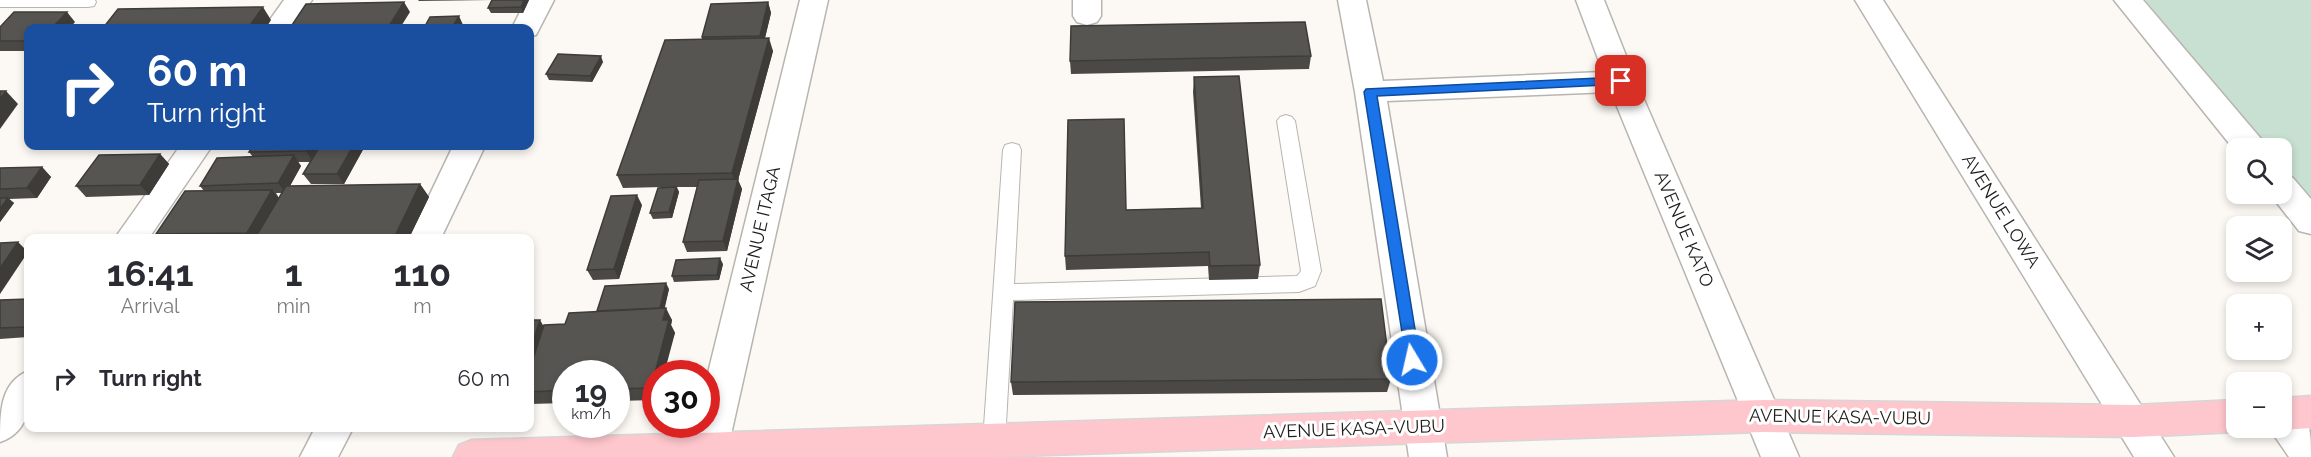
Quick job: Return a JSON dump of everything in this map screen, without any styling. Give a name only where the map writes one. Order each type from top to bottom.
[{"type":"main road","points":[[2292,415],[2311,412]]},
{"type":"main road","name":"AVENUE KASA-VUBU","points":[[471,457],[708,454],[994,441],[1068,448],[1425,442],[1763,416],[2134,421],[2226,416]]},
{"type":"street","points":[[281,24],[298,0]]},
{"type":"street","points":[[528,24],[540,0]]},
{"type":"street","name":"AVENUE ITAGA","points":[[708,454],[814,0]]},
{"type":"street","points":[[1352,0],[1370,92],[1425,442]]},
{"type":"street","name":"AVENUE KATO","points":[[1590,0],[1621,81],[1780,457]]},
{"type":"street","name":"AVENUE LOWA","points":[[1869,0],[2155,457]]},
{"type":"street","points":[[2128,0],[2243,138]]},
{"type":"street","points":[[1370,92],[1621,81]]},
{"type":"street","points":[[134,234],[193,150]]},
{"type":"street","points":[[427,234],[468,150]]},
{"type":"street","points":[[2292,198],[2311,222]]},
{"type":"street","points":[[0,426],[24,392]]},
{"type":"street","points":[[2292,430],[2311,457]]},
{"type":"street","points":[[319,457],[332,432]]},
{"type":"lane","points":[[0,2],[88,2]]},
{"type":"lane","points":[[1004,292],[1299,284],[1308,280],[1311,271],[1286,121]]},
{"type":"lane","points":[[994,441],[1012,150]]},
{"type":"green space","points":[[2145,0],[2311,0],[2311,202],[2292,178],[2292,138],[2259,138]]},
{"type":"building","points":[[492,0],[524,0],[521,7],[488,8]]},
{"type":"building","points":[[404,2],[390,24],[293,24],[306,4]]},
{"type":"building","points":[[768,2],[760,36],[702,37],[711,4]]},
{"type":"building","points":[[263,7],[251,24],[106,24],[118,9]]},
{"type":"building","points":[[14,12],[67,12],[56,24],[24,24],[24,41],[0,41],[0,27]]},
{"type":"building","points":[[459,16],[454,24],[426,24],[430,17]]},
{"type":"building","points":[[1305,22],[1311,56],[1070,61],[1071,26]]},
{"type":"building","points":[[769,38],[732,173],[617,175],[665,40]]},
{"type":"building","points":[[558,54],[601,56],[590,76],[546,74]]},
{"type":"building","points":[[1239,76],[1260,265],[1210,266],[1209,252],[1065,256],[1068,120],[1124,119],[1126,210],[1203,208],[1194,77]]},
{"type":"building","points":[[0,91],[6,91],[0,99]]},
{"type":"building","points":[[250,150],[307,150],[306,151],[249,152]]},
{"type":"building","points":[[318,150],[351,150],[337,174],[303,174]]},
{"type":"building","points":[[160,154],[140,185],[76,186],[99,155]]},
{"type":"building","points":[[294,155],[278,183],[200,186],[217,158]]},
{"type":"building","points":[[42,167],[27,188],[0,189],[0,168]]},
{"type":"building","points":[[738,179],[723,241],[683,242],[699,180]]},
{"type":"building","points":[[420,184],[396,234],[257,234],[286,186]]},
{"type":"building","points":[[676,187],[669,212],[650,213],[658,188]]},
{"type":"building","points":[[272,190],[247,233],[156,234],[185,191]]},
{"type":"building","points":[[637,195],[614,269],[587,270],[611,196]]},
{"type":"building","points":[[0,198],[8,198],[0,209]]},
{"type":"building","points":[[18,242],[0,268],[0,243]]},
{"type":"building","points":[[720,258],[717,275],[672,276],[676,260]]},
{"type":"building","points":[[666,283],[660,308],[597,311],[605,286]]},
{"type":"building","points":[[24,299],[24,327],[0,328],[0,300]]},
{"type":"building","points":[[1381,299],[1391,379],[1011,382],[1015,302]]},
{"type":"building","points":[[666,308],[663,320],[669,320],[658,360],[642,360],[642,388],[630,389],[630,360],[552,360],[552,391],[534,392],[534,356],[544,325],[565,324],[569,313]]},
{"type":"building","points":[[534,320],[540,320],[534,338]]},
{"type":"route","points":[[1412,360],[1370,92],[1621,81]]}]
